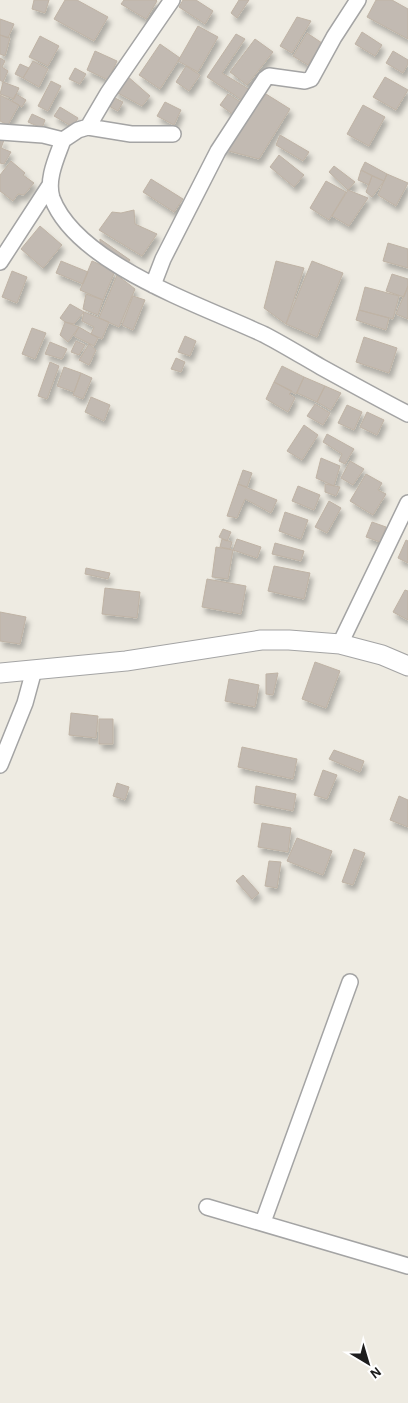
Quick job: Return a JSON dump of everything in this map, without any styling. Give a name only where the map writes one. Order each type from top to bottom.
[{"type":"street","points":[[88,127],[108,93],[172,0]]},
{"type":"street","points":[[153,285],[218,151],[265,79],[269,76],[305,81],[311,78],[358,0]]},
{"type":"street","points":[[0,262],[50,185],[63,140],[78,130],[88,127],[131,134],[173,134]]},
{"type":"street","points":[[0,132],[63,140]]},
{"type":"street","points":[[50,185],[52,197],[67,224],[94,249],[122,269],[266,336],[408,414]]},
{"type":"street","points":[[340,644],[408,503]]},
{"type":"street","points":[[0,673],[126,661],[261,640],[340,644],[382,655],[408,666]]},
{"type":"street","points":[[0,765],[25,703],[34,670]]},
{"type":"street","points":[[263,1222],[350,982]]},
{"type":"street","points":[[207,1206],[408,1266]]},
{"type":"building","points":[[34,0],[49,0],[45,13],[32,9]]},
{"type":"building","points":[[65,0],[77,0],[108,17],[94,41],[54,19]]},
{"type":"building","points":[[124,0],[157,1],[146,19],[121,4]]},
{"type":"building","points":[[183,0],[196,0],[213,11],[205,24],[179,7]]},
{"type":"building","points":[[239,0],[249,0],[237,18],[231,13]]},
{"type":"building","points":[[376,0],[392,0],[408,9],[408,39],[367,17]]},
{"type":"building","points":[[297,17],[311,21],[292,53],[280,46]]},
{"type":"building","points":[[0,19],[14,24],[8,38],[0,35]]},
{"type":"building","points":[[198,26],[218,37],[198,72],[178,61]]},
{"type":"building","points":[[362,32],[382,45],[375,56],[355,44]]},
{"type":"building","points":[[307,33],[322,43],[308,65],[293,56]]},
{"type":"building","points":[[236,34],[245,39],[222,73],[250,90],[242,100],[207,77]]},
{"type":"building","points":[[0,35],[10,38],[5,56],[0,54]]},
{"type":"building","points":[[40,36],[59,46],[48,66],[29,57]]},
{"type":"building","points":[[255,39],[273,52],[247,85],[230,72]]},
{"type":"building","points":[[160,44],[180,58],[160,89],[139,75]]},
{"type":"building","points":[[95,51],[117,61],[108,80],[87,70]]},
{"type":"building","points":[[393,51],[408,60],[403,73],[386,63]]},
{"type":"building","points":[[0,58],[5,61],[2,67],[8,71],[3,82],[0,80]]},
{"type":"building","points":[[33,61],[48,69],[39,87],[23,78]]},
{"type":"building","points":[[20,64],[29,68],[23,78],[15,74]]},
{"type":"building","points":[[186,66],[200,75],[189,91],[176,82]]},
{"type":"building","points":[[75,68],[86,74],[80,84],[69,79]]},
{"type":"building","points":[[126,75],[150,96],[142,106],[114,91]]},
{"type":"building","points":[[385,77],[408,90],[396,110],[373,97]]},
{"type":"building","points":[[51,81],[61,86],[48,111],[38,106]]},
{"type":"building","points":[[3,82],[19,88],[14,99],[0,94]]},
{"type":"building","points":[[16,94],[26,100],[22,107],[12,101]]},
{"type":"building","points":[[228,94],[242,103],[234,115],[220,105]]},
{"type":"building","points":[[266,94],[290,109],[259,159],[221,149]]},
{"type":"building","points":[[0,95],[19,105],[8,125],[0,121]]},
{"type":"building","points":[[111,96],[123,102],[118,111],[107,105]]},
{"type":"building","points":[[165,102],[181,110],[174,125],[157,116]]},
{"type":"building","points":[[363,105],[385,117],[369,146],[347,134]]},
{"type":"building","points":[[60,107],[78,118],[73,127],[54,116]]},
{"type":"building","points":[[32,114],[45,120],[42,128],[28,122]]},
{"type":"building","points":[[280,135],[309,152],[303,161],[276,145]]},
{"type":"building","points":[[0,139],[4,140],[1,148],[11,152],[4,164],[0,163]]},
{"type":"building","points":[[279,155],[304,175],[294,187],[270,167]]},
{"type":"building","points":[[11,161],[25,173],[23,175],[34,183],[24,195],[18,194],[13,201],[0,191],[0,175]]},
{"type":"building","points":[[365,162],[387,174],[384,181],[361,170]]},
{"type":"building","points":[[334,166],[355,182],[348,190],[329,172]]},
{"type":"building","points":[[361,170],[372,176],[369,185],[358,180]]},
{"type":"building","points":[[387,174],[408,183],[396,206],[378,195]]},
{"type":"building","points":[[372,176],[384,181],[372,197],[366,192]]},
{"type":"building","points":[[151,179],[183,199],[174,212],[143,192]]},
{"type":"building","points":[[326,181],[346,192],[329,220],[310,208]]},
{"type":"building","points":[[348,190],[368,198],[349,226],[332,216]]},
{"type":"building","points":[[134,210],[135,224],[157,234],[142,256],[99,230],[112,212],[121,213]]},
{"type":"building","points":[[40,226],[62,245],[43,268],[21,249]]},
{"type":"building","points":[[100,239],[130,260],[126,266],[100,249]]},
{"type":"building","points":[[388,243],[408,249],[408,268],[383,261]]},
{"type":"building","points":[[61,261],[88,272],[83,284],[56,273]]},
{"type":"building","points":[[92,261],[115,271],[103,300],[80,290]]},
{"type":"building","points":[[276,261],[304,268],[286,324],[264,308]]},
{"type":"building","points":[[312,261],[343,273],[317,337],[286,324]]},
{"type":"building","points":[[12,271],[27,277],[17,303],[2,297]]},
{"type":"building","points":[[392,274],[408,279],[408,286],[404,297],[386,291]]},
{"type":"building","points":[[117,275],[135,289],[119,327],[99,318]]},
{"type":"building","points":[[408,286],[408,319],[396,314]]},
{"type":"building","points":[[365,287],[399,296],[393,319],[359,310]]},
{"type":"building","points":[[86,294],[103,300],[98,315],[83,309]]},
{"type":"building","points":[[133,296],[145,300],[133,330],[122,325]]},
{"type":"building","points":[[70,304],[84,312],[74,324],[65,322],[60,318]]},
{"type":"building","points":[[359,310],[389,318],[386,330],[356,320]]},
{"type":"building","points":[[84,312],[109,322],[102,339],[91,334],[94,327],[82,321]]},
{"type":"building","points":[[65,322],[79,327],[68,342],[60,335]]},
{"type":"building","points":[[79,327],[98,338],[94,346],[74,336]]},
{"type":"building","points":[[32,328],[46,333],[35,359],[22,354]]},
{"type":"building","points":[[185,336],[196,341],[190,356],[178,352]]},
{"type":"building","points":[[364,337],[397,348],[389,373],[356,362]]},
{"type":"building","points":[[76,341],[85,345],[79,355],[71,352]]},
{"type":"building","points":[[50,342],[67,349],[62,359],[45,354]]},
{"type":"building","points":[[89,344],[96,350],[89,365],[79,360]]},
{"type":"building","points":[[176,358],[185,362],[181,372],[171,369]]},
{"type":"building","points":[[50,362],[59,366],[47,399],[38,396]]},
{"type":"building","points":[[282,366],[304,377],[296,394],[274,382]]},
{"type":"building","points":[[64,367],[81,373],[74,392],[57,386]]},
{"type":"building","points":[[81,373],[92,378],[83,399],[73,395]]},
{"type":"building","points":[[304,377],[325,386],[317,402],[297,393]]},
{"type":"building","points":[[274,382],[292,391],[289,394],[295,398],[288,412],[266,399]]},
{"type":"building","points":[[325,386],[341,393],[331,410],[317,402]]},
{"type":"building","points":[[91,397],[110,405],[104,421],[85,412]]},
{"type":"building","points":[[315,404],[330,413],[323,425],[307,416]]},
{"type":"building","points":[[347,405],[362,412],[354,430],[338,423]]},
{"type":"building","points":[[367,412],[384,420],[377,435],[360,427]]},
{"type":"building","points":[[304,425],[318,435],[302,460],[287,451]]},
{"type":"building","points":[[327,434],[354,449],[345,464],[339,461],[342,454],[323,442]]},
{"type":"building","points":[[321,458],[340,466],[334,486],[316,478]]},
{"type":"building","points":[[350,461],[364,469],[353,485],[341,478]]},
{"type":"building","points":[[243,470],[252,473],[247,487],[238,484]]},
{"type":"building","points":[[366,474],[382,483],[378,490],[386,494],[373,515],[350,501]]},
{"type":"building","points":[[238,484],[277,500],[271,513],[245,499],[237,518],[227,516]]},
{"type":"building","points":[[325,484],[340,487],[336,496],[325,492]]},
{"type":"building","points":[[298,486],[320,495],[314,510],[292,501]]},
{"type":"building","points":[[329,501],[341,508],[327,533],[315,527]]},
{"type":"building","points":[[285,512],[308,520],[301,539],[279,531]]},
{"type":"building","points":[[372,522],[386,527],[380,542],[366,537]]},
{"type":"building","points":[[223,529],[231,532],[227,541],[219,537]]},
{"type":"building","points":[[222,539],[232,542],[230,549],[220,547]]},
{"type":"building","points":[[237,539],[261,547],[257,558],[233,550]]},
{"type":"building","points":[[406,540],[408,541],[408,563],[398,558]]},
{"type":"building","points":[[275,543],[304,551],[301,561],[272,554]]},
{"type":"building","points":[[216,547],[233,550],[228,579],[212,577]]},
{"type":"building","points":[[274,566],[310,573],[304,599],[268,591]]},
{"type":"building","points":[[86,568],[110,573],[108,579],[85,574]]},
{"type":"building","points":[[207,579],[246,586],[241,614],[202,607]]},
{"type":"building","points":[[105,588],[140,592],[137,618],[102,614]]},
{"type":"building","points":[[405,590],[408,591],[408,620],[393,612]]},
{"type":"building","points":[[0,612],[26,617],[20,644],[0,641]]},
{"type":"building","points":[[315,662],[340,671],[326,708],[302,699]]},
{"type":"building","points":[[278,673],[273,695],[266,694],[266,674]]},
{"type":"building","points":[[229,679],[259,685],[255,707],[225,701]]},
{"type":"building","points":[[71,713],[98,716],[96,738],[69,735]]},
{"type":"building","points":[[99,719],[113,719],[113,744],[99,744]]},
{"type":"building","points":[[242,747],[297,759],[293,779],[238,767]]},
{"type":"building","points":[[334,750],[364,761],[360,772],[329,759]]},
{"type":"building","points":[[323,770],[337,775],[327,799],[314,795]]},
{"type":"building","points":[[117,783],[129,787],[125,800],[113,796]]},
{"type":"building","points":[[256,786],[296,794],[293,811],[254,803]]},
{"type":"building","points":[[399,796],[408,800],[408,827],[390,820]]},
{"type":"building","points":[[262,823],[291,828],[288,852],[258,847]]},
{"type":"building","points":[[297,838],[332,851],[323,875],[287,861]]},
{"type":"building","points":[[354,849],[365,853],[353,885],[342,882]]},
{"type":"building","points":[[269,861],[281,862],[277,888],[265,886]]},
{"type":"building","points":[[243,875],[259,893],[252,899],[236,881]]}]
